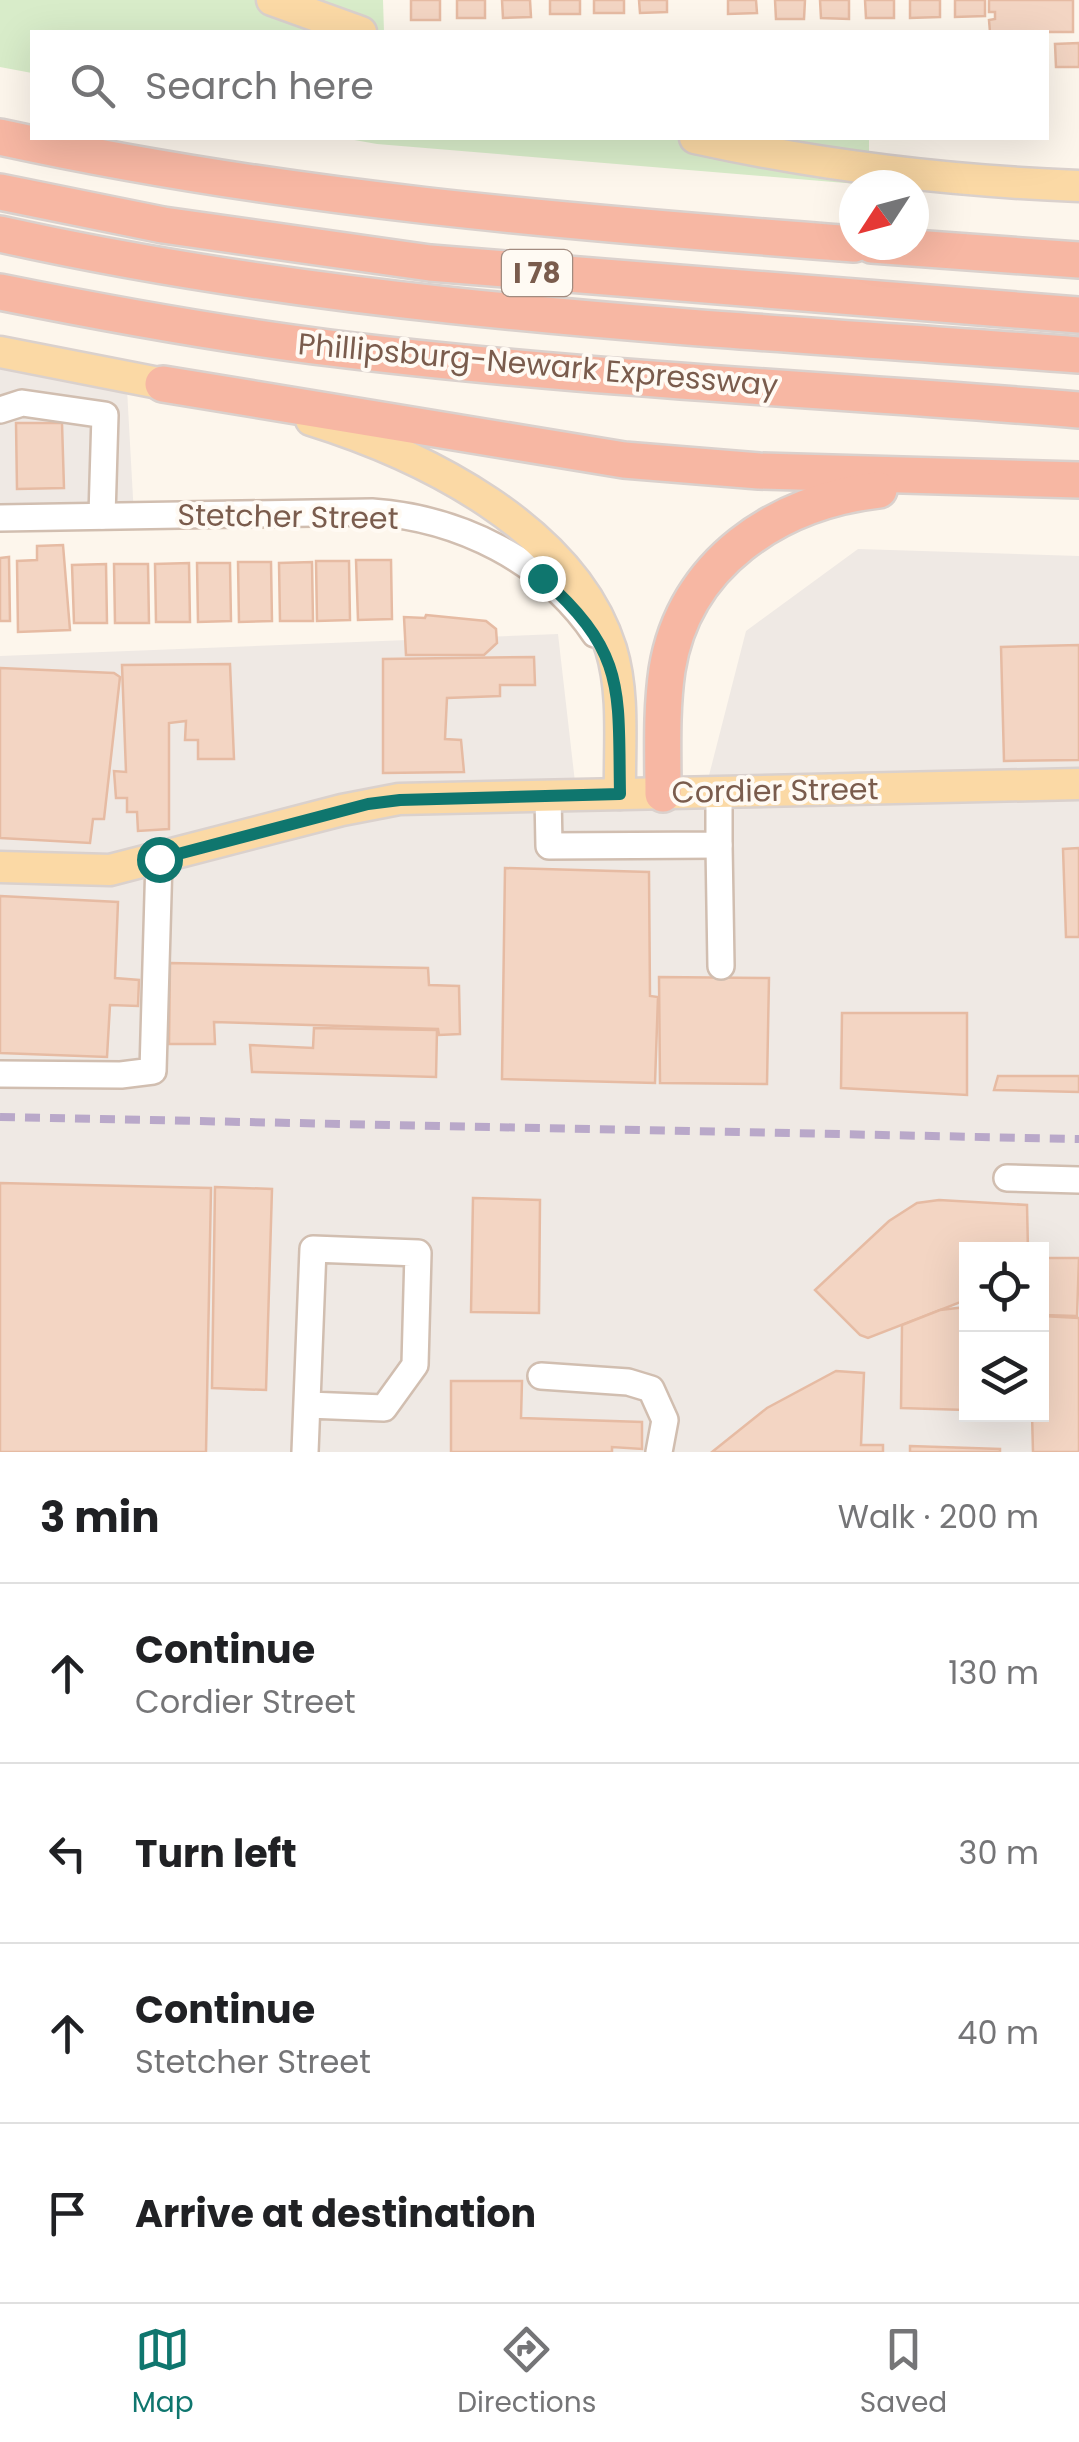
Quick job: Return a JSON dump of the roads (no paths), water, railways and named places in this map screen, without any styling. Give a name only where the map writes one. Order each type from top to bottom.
[{"type":"highway","name":"I 78","points":[[0,137],[207,177],[401,206],[839,243]]},
{"type":"highway","name":"I 78","points":[[0,192],[216,233],[430,263],[1079,315]]},
{"type":"highway","name":"Phillipsburg-Newark Expressway","points":[[0,234],[192,272],[373,298],[551,316],[1079,355]]},
{"type":"highway","points":[[929,249],[1079,260]]},
{"type":"highway","name":"Phillipsburg-Newark Expressway","points":[[0,292],[225,333],[420,358],[1079,410]]},
{"type":"highway","points":[[163,384],[624,460],[759,471],[966,480],[1079,480]]},
{"type":"highway","points":[[663,794],[663,711],[671,652],[692,600],[724,558],[766,526],[815,504],[874,491],[966,480]]},
{"type":"main road","points":[[272,0],[355,30]]},
{"type":"main road","points":[[706,140],[856,168],[955,180],[1079,186]]},
{"type":"main road","points":[[0,352],[266,407],[334,428],[416,462],[470,491],[536,539],[577,583],[605,633],[618,690],[620,794]]},
{"type":"main road","name":"Cordier Street","points":[[0,867],[110,870],[368,804],[400,800],[1079,784]]},
{"type":"street","points":[[0,410],[22,403],[106,415],[102,516]]},
{"type":"street","name":"Stetcher Street","points":[[0,518],[372,512],[453,528],[507,553],[574,607],[601,644],[618,690]]},
{"type":"street","points":[[720,792],[721,966]]},
{"type":"street","points":[[548,796],[549,846],[720,844]]},
{"type":"street","points":[[0,1074],[121,1075],[152,1071],[159,859]]},
{"type":"street","points":[[1007,1178],[1079,1180]]},
{"type":"street","points":[[305,1452],[313,1249],[418,1253],[415,1365],[384,1408],[308,1404]]},
{"type":"street","points":[[541,1376],[628,1382],[652,1389],[664,1420],[659,1452]]},
{"type":"railway","points":[[0,1117],[1079,1139]]}]
